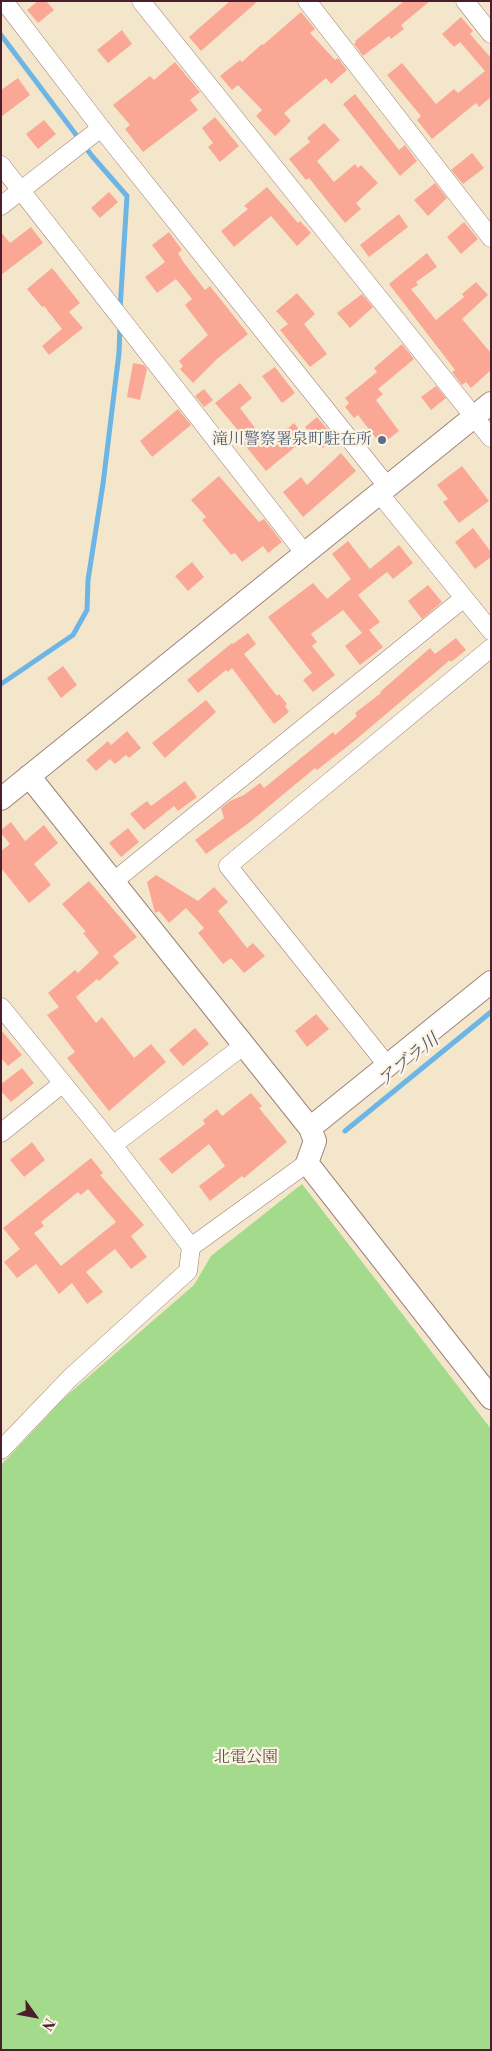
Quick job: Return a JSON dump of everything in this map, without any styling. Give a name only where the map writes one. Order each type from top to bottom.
[{"type":"street","points":[[4,1],[491,631]]},
{"type":"street","points":[[141,1],[482,410],[491,438]]},
{"type":"street","points":[[306,1],[491,238]]},
{"type":"street","points":[[465,1],[491,34]]},
{"type":"street","points":[[1,206],[101,128]]},
{"type":"street","points":[[1,166],[304,554]]},
{"type":"street","points":[[1,798],[482,410]]},
{"type":"street","points":[[114,881],[464,598]]},
{"type":"street","points":[[387,1065],[228,866],[491,648]]},
{"type":"street","points":[[29,776],[310,1128],[315,1141],[307,1162],[191,1246]]},
{"type":"street","points":[[310,1128],[491,982]]},
{"type":"street","points":[[1,1007],[113,1145],[191,1246],[188,1271],[70,1378],[1,1450]]},
{"type":"street","points":[[113,1145],[243,1046]]},
{"type":"street","points":[[1,1133],[63,1084]]},
{"type":"street","points":[[307,1162],[491,1398]]},
{"type":"green space","name":"北電公園","points":[[302,1184],[491,1429],[491,2050],[1,2050],[1,1465],[64,1398],[194,1285],[211,1256]]},
{"type":"building","points":[[38,1],[46,1],[54,10],[38,23],[27,10]]},
{"type":"building","points":[[230,1],[258,1],[201,51],[189,37]]},
{"type":"building","points":[[404,1],[430,1],[401,25],[404,29],[391,39],[389,36],[363,56],[354,44],[355,41]]},
{"type":"building","points":[[301,12],[315,29],[310,33],[335,60],[338,58],[347,70],[331,84],[326,78],[284,113],[291,121],[275,136],[256,116],[262,110],[238,85],[232,90],[220,76],[240,60],[242,62]]},
{"type":"building","points":[[461,17],[473,31],[470,34],[491,58],[491,97],[479,107],[476,103],[432,139],[417,120],[421,116],[387,75],[402,63],[436,104],[454,89],[458,93],[485,71],[460,42],[454,47],[442,34]]},
{"type":"building","points":[[122,30],[132,44],[108,63],[97,50]]},
{"type":"building","points":[[175,62],[200,92],[190,100],[198,110],[143,152],[125,129],[130,125],[113,105],[150,76],[154,80]]},
{"type":"building","points":[[18,78],[30,95],[1,117],[1,90]]},
{"type":"building","points":[[355,94],[399,150],[405,145],[417,161],[400,176],[343,104]]},
{"type":"building","points":[[215,117],[239,146],[220,162],[208,147],[213,143],[202,128]]},
{"type":"building","points":[[44,120],[56,134],[38,149],[26,134]]},
{"type":"building","points":[[324,123],[340,140],[317,161],[334,182],[355,164],[358,168],[361,165],[378,183],[356,203],[361,209],[345,223],[309,178],[306,180],[289,159],[310,142],[307,138]]},
{"type":"building","points":[[472,153],[484,168],[463,184],[451,170]]},
{"type":"building","points":[[435,183],[447,198],[428,216],[414,200]]},
{"type":"building","points":[[267,187],[298,223],[300,221],[311,233],[297,246],[271,216],[234,247],[221,231],[248,209],[244,206]]},
{"type":"building","points":[[109,192],[118,202],[100,218],[91,208]]},
{"type":"building","points":[[399,214],[408,227],[369,257],[360,245]]},
{"type":"building","points":[[464,222],[478,239],[461,254],[447,237]]},
{"type":"building","points":[[31,227],[43,243],[1,275],[1,232],[10,243]]},
{"type":"building","points":[[169,232],[182,250],[178,253],[184,263],[205,290],[210,286],[248,334],[217,359],[193,383],[180,369],[183,366],[179,361],[208,335],[185,305],[192,299],[176,279],[157,293],[145,277],[165,262],[152,245]]},
{"type":"building","points":[[427,253],[437,267],[416,282],[418,285],[411,289],[436,320],[464,297],[462,294],[476,282],[488,295],[462,319],[491,353],[491,370],[471,388],[466,382],[462,385],[452,372],[455,370],[389,284]]},
{"type":"building","points":[[52,268],[80,303],[69,312],[83,328],[49,355],[42,346],[62,329],[44,306],[42,307],[27,289]]},
{"type":"building","points":[[297,293],[315,314],[304,324],[327,354],[310,367],[280,330],[288,324],[276,311]]},
{"type":"building","points":[[362,294],[373,307],[350,328],[337,313]]},
{"type":"building","points":[[402,344],[414,359],[378,389],[383,394],[376,400],[399,431],[381,445],[358,415],[354,418],[345,407],[349,403],[345,398],[377,372],[374,368]]},
{"type":"building","points":[[133,363],[144,365],[147,369],[140,400],[127,397]]},
{"type":"building","points":[[275,367],[295,393],[282,403],[262,376]]},
{"type":"building","points":[[240,383],[252,398],[240,408],[268,445],[294,423],[306,438],[266,471],[234,432],[237,429],[215,403]]},
{"type":"building","points":[[436,386],[446,398],[431,410],[421,397]]},
{"type":"building","points":[[204,389],[213,400],[204,407],[195,396]]},
{"type":"building","points":[[178,409],[191,425],[152,457],[140,441]]},
{"type":"building","points":[[317,417],[335,438],[323,448],[305,427]]},
{"type":"building","points":[[341,453],[356,471],[303,517],[283,492],[301,477],[307,485]]},
{"type":"building","points":[[462,466],[489,501],[459,523],[443,502],[448,499],[437,485]]},
{"type":"building","points":[[219,476],[259,522],[264,519],[282,542],[268,553],[263,546],[242,562],[235,553],[231,555],[202,520],[206,517],[191,500]]},
{"type":"building","points":[[473,528],[491,552],[491,557],[475,569],[455,542]]},
{"type":"building","points":[[348,541],[370,569],[399,545],[413,563],[393,579],[387,572],[358,595],[380,622],[369,630],[383,647],[360,665],[345,646],[362,633],[343,610],[311,634],[317,642],[312,646],[335,675],[313,692],[303,680],[312,673],[268,617],[313,583],[327,599],[351,579],[332,554]]},
{"type":"building","points":[[192,562],[204,577],[188,591],[175,576]]},
{"type":"building","points":[[428,585],[442,602],[422,619],[408,601]]},
{"type":"building","points":[[248,633],[256,644],[244,654],[277,696],[279,694],[287,704],[285,706],[289,712],[274,724],[232,668],[228,672],[226,670],[198,693],[187,680],[232,643]]},
{"type":"building","points":[[456,638],[466,650],[451,662],[450,660],[353,742],[317,770],[315,768],[250,822],[206,854],[195,840],[224,818],[221,808],[260,783],[264,788],[333,732],[335,735],[357,716],[355,713],[381,693],[430,648],[435,654]]},
{"type":"building","points":[[63,666],[77,685],[61,698],[47,678]]},
{"type":"building","points":[[206,700],[216,712],[165,758],[152,743]]},
{"type":"building","points":[[127,731],[141,748],[129,758],[126,755],[115,764],[110,759],[96,771],[86,760],[108,741],[111,745]]},
{"type":"building","points":[[185,781],[197,797],[178,811],[174,806],[144,830],[130,814],[147,801],[151,806]]},
{"type":"building","points":[[11,822],[25,841],[44,825],[58,843],[34,864],[51,885],[29,903],[1,868],[1,851],[10,844],[1,833],[1,830]]},
{"type":"building","points":[[128,828],[139,842],[121,857],[109,843]]},
{"type":"building","points":[[156,875],[198,901],[214,887],[228,902],[218,911],[247,948],[253,943],[265,956],[244,973],[231,958],[223,964],[198,933],[204,928],[186,908],[169,923],[159,911],[155,913],[147,882]]},
{"type":"building","points":[[89,881],[137,937],[113,956],[119,963],[99,981],[97,979],[76,997],[96,1023],[102,1017],[134,1058],[151,1044],[166,1062],[109,1111],[67,1058],[75,1052],[47,1015],[59,1007],[48,993],[75,970],[78,973],[99,953],[83,933],[86,932],[62,904]]},
{"type":"building","points":[[316,1014],[329,1029],[307,1047],[295,1031]]},
{"type":"building","points":[[195,1028],[209,1044],[183,1066],[169,1050]]},
{"type":"building","points":[[1,1030],[22,1055],[8,1066],[1,1058]]},
{"type":"building","points":[[22,1068],[34,1083],[11,1102],[1,1091],[1,1084]]},
{"type":"building","points":[[251,1093],[262,1106],[259,1108],[287,1142],[244,1178],[242,1176],[210,1201],[199,1186],[225,1166],[209,1144],[172,1174],[159,1159],[205,1124],[203,1120],[217,1109],[222,1116]]},
{"type":"building","points":[[32,1142],[45,1160],[24,1177],[10,1160]]},
{"type":"building","points":[[91,1158],[103,1173],[100,1175],[144,1225],[131,1236],[147,1257],[131,1269],[115,1249],[86,1272],[103,1292],[87,1304],[72,1283],[59,1294],[36,1264],[17,1278],[4,1262],[20,1249],[3,1228]],"holes":[[[88,1189],[116,1222],[61,1266],[34,1233],[44,1226],[41,1222],[78,1192],[81,1195]]]},
{"type":"waterway","points":[[1,35],[92,156],[127,196],[120,310]]},
{"type":"waterway","points":[[1,684],[73,635],[87,610],[88,580],[103,484],[119,353],[120,326]]},
{"type":"waterway","name":"アブラ川","points":[[345,1131],[491,1012]]},
{"type":"place","name":"滝川警察署泉町駐在所","points":[[382,440]]}]
